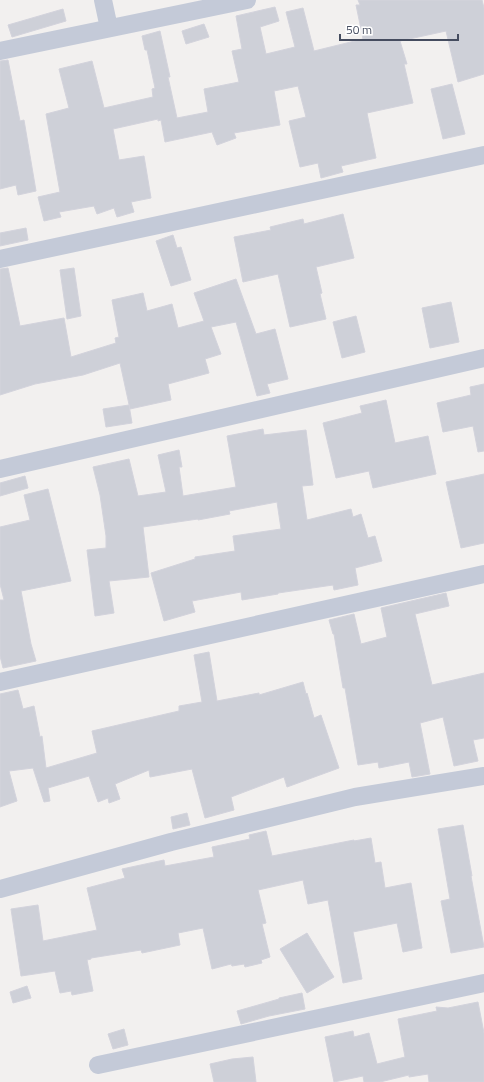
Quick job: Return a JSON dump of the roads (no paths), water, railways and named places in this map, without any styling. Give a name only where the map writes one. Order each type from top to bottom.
[{"type":"street","points":[[103,0],[109,28]]},
{"type":"street","points":[[0,51],[247,0]]},
{"type":"street","points":[[0,259],[484,155]]},
{"type":"street","points":[[0,469],[484,358]]},
{"type":"street","points":[[0,682],[484,574]]},
{"type":"street","points":[[0,889],[171,842],[355,797],[484,776]]},
{"type":"street","points":[[98,1065],[484,983]]}]
